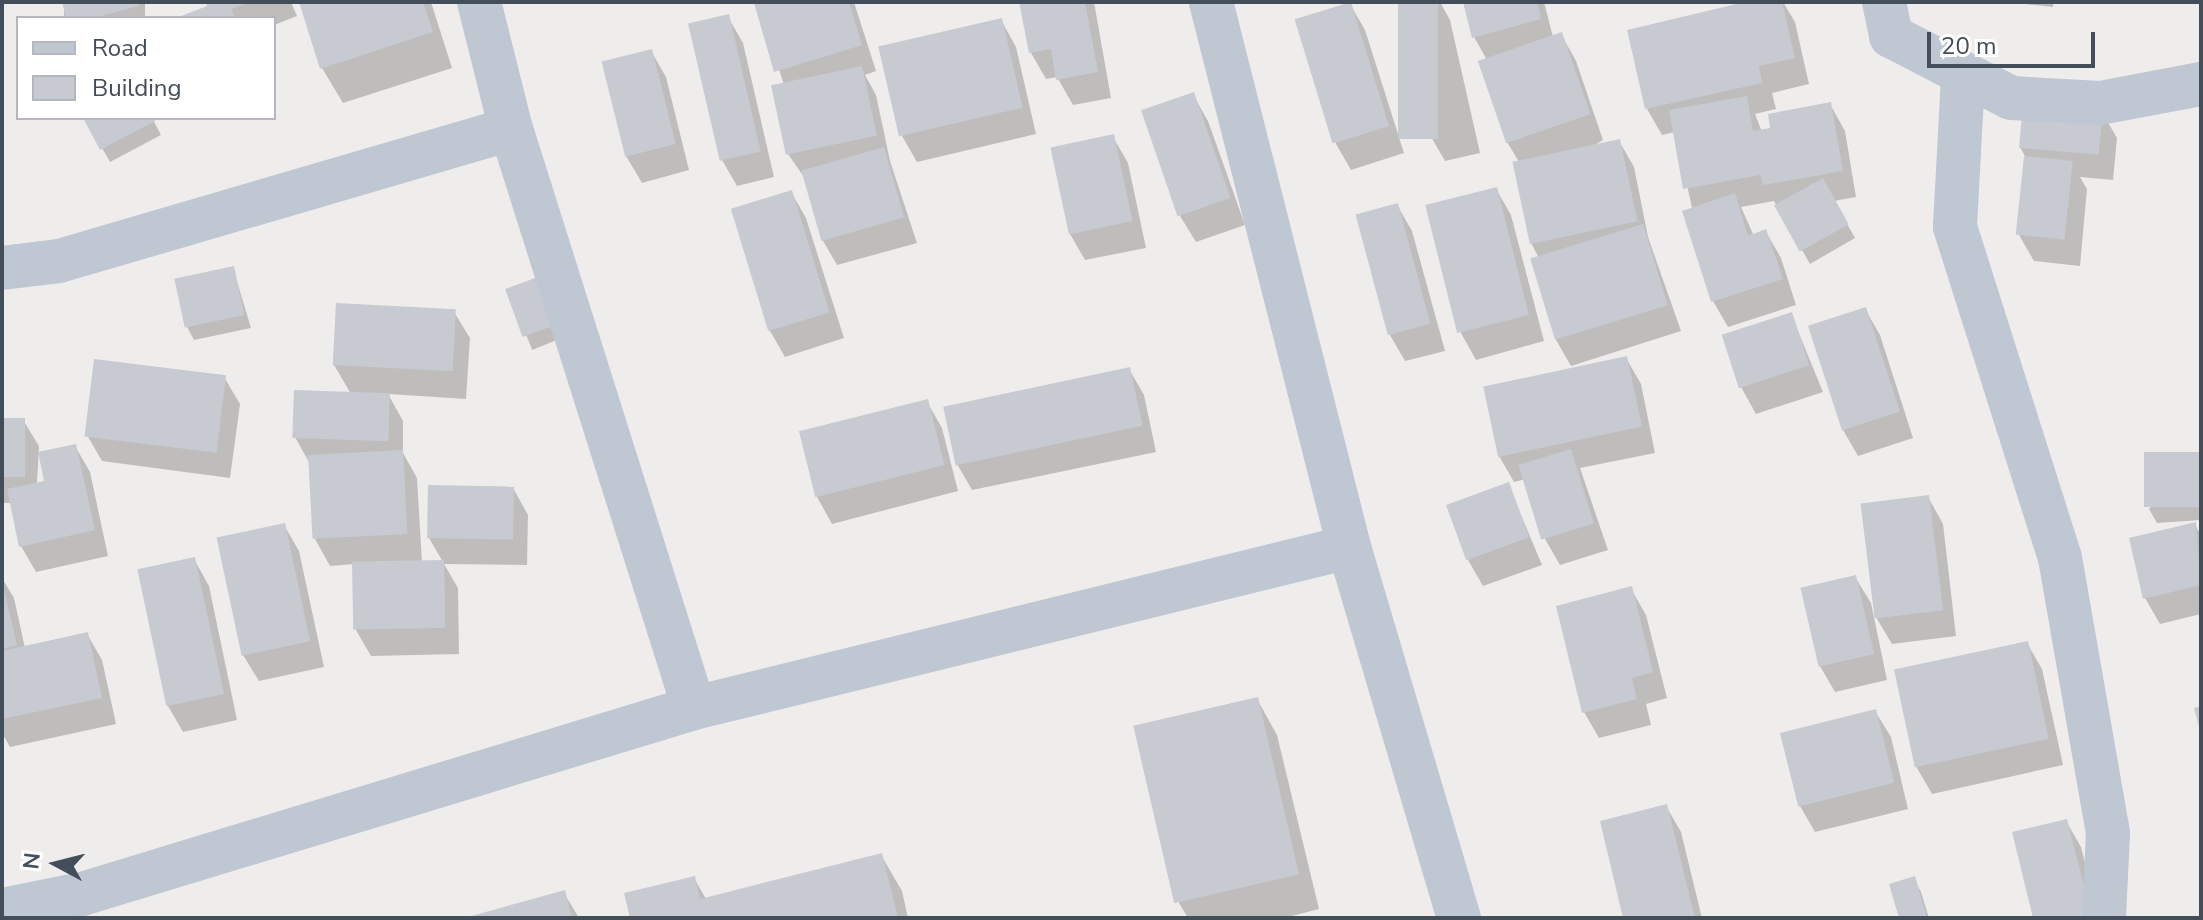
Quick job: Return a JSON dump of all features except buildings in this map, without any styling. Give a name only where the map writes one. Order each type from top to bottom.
[{"type":"street","points":[[479,2],[511,129],[694,708]]},
{"type":"street","points":[[1211,2],[1349,547],[1459,918]]},
{"type":"street","points":[[1884,2],[1891,36],[1963,78],[2011,98],[2100,103],[2201,84]]},
{"type":"street","points":[[1963,78],[1955,227],[2060,558],[2108,833],[2104,918]]},
{"type":"street","points":[[2,268],[59,261],[511,129]]},
{"type":"street","points":[[2,910],[82,894],[694,708],[1349,547]]}]
